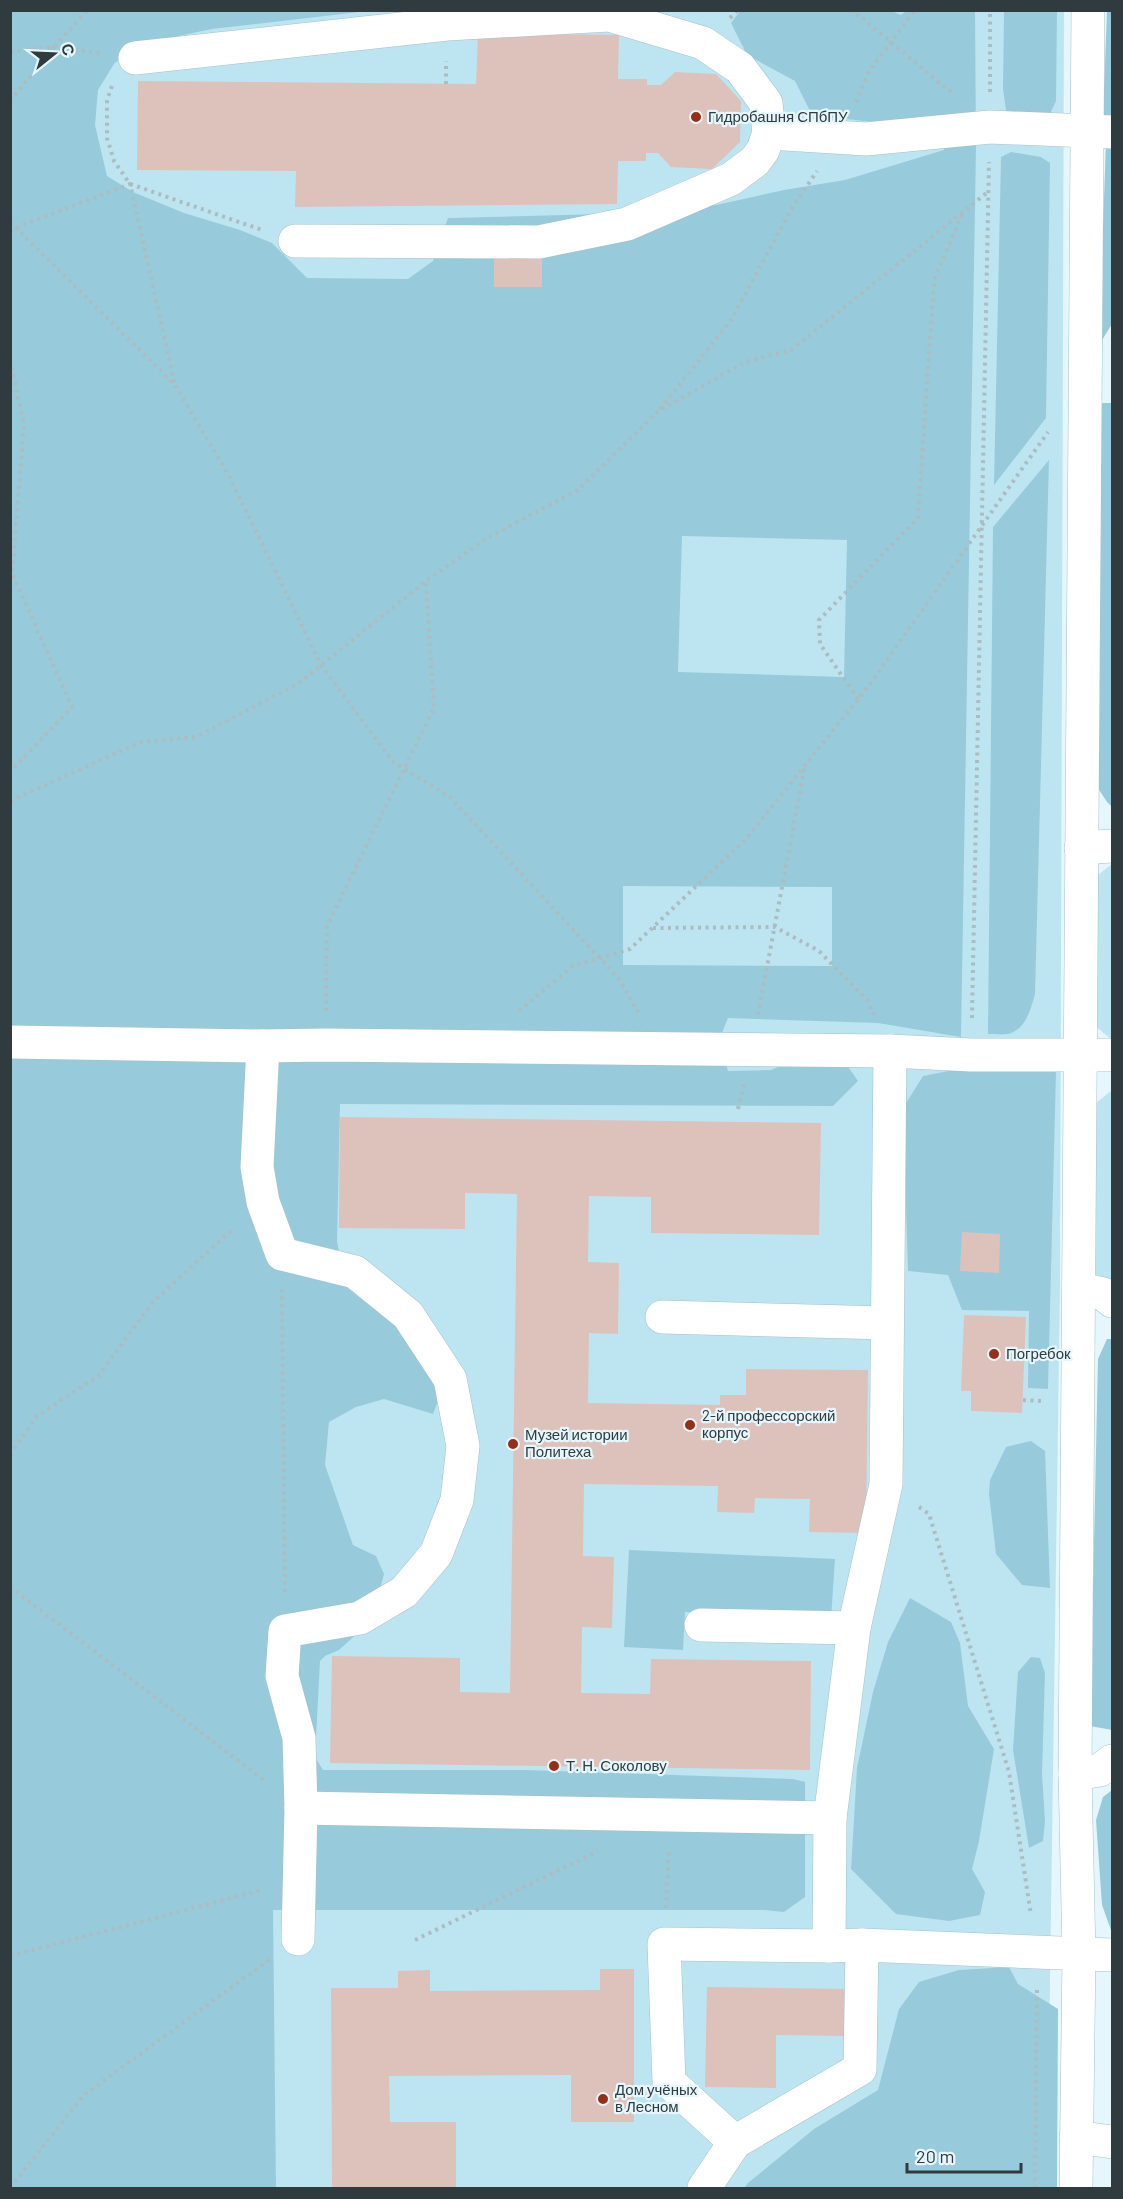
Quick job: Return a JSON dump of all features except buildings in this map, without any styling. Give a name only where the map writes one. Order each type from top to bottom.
[{"type":"lane","points":[[1076,2188],[1079,1954],[1075,1774],[1080,1055],[1097,847],[1100,132],[1088,10]]},
{"type":"lane","points":[[135,58],[447,24],[609,15],[703,43],[740,68],[766,103],[770,133],[763,150],[755,161],[730,179],[627,225],[539,242],[294,241]]},
{"type":"lane","points":[[770,133],[866,139],[914,136],[990,118],[1100,132]]},
{"type":"lane","points":[[10,1042],[1113,1055]]},
{"type":"lane","points":[[263,1046],[257,1167],[263,1202],[282,1254],[356,1272],[408,1315],[450,1379],[463,1446],[457,1500],[436,1554],[405,1592],[360,1618],[285,1631],[282,1676],[299,1738],[301,1809],[298,1939]]},
{"type":"lane","points":[[829,1946],[830,1818],[854,1628],[886,1484],[890,1051]]},
{"type":"lane","points":[[1078,1289],[1103,1294],[1113,1301]]},
{"type":"lane","points":[[662,1317],[888,1323]]},
{"type":"lane","points":[[701,1625],[854,1628]]},
{"type":"lane","points":[[1075,1774],[1100,1770],[1113,1761]]},
{"type":"lane","points":[[301,1809],[830,1818]]},
{"type":"lane","points":[[735,2142],[669,2082],[664,1944],[862,1945],[1113,1954]]},
{"type":"lane","points":[[704,2188],[735,2142],[860,2069],[862,1945]]},
{"type":"lane","points":[[1076,2137],[1113,2142]]},
{"type":"path","points":[[10,100],[87,10]]},
{"type":"path","points":[[850,10],[948,90],[990,118]]},
{"type":"path","points":[[10,801],[141,742],[196,736],[299,683],[426,581],[487,538],[578,490],[657,412],[731,320],[792,208],[841,137],[869,71],[915,10]]},
{"type":"path","points":[[971,1055],[984,522],[990,10]]},
{"type":"path","points":[[10,52],[54,47],[135,58]]},
{"type":"path","points":[[135,58],[115,78],[107,100],[107,138],[114,161],[130,184],[175,386]]},
{"type":"path","points":[[10,232],[130,184],[294,241]]},
{"type":"path","points":[[657,412],[745,362],[791,350],[989,191]]},
{"type":"path","points":[[858,699],[820,644],[819,620],[918,518],[934,280],[964,211]]},
{"type":"path","points":[[10,222],[175,386],[228,474],[321,665],[393,762],[449,796],[600,958],[619,979],[659,1049]]},
{"type":"path","points":[[10,360],[24,426],[12,573],[72,707],[10,772]]},
{"type":"path","points":[[478,1047],[573,966],[630,949],[745,840],[858,699],[984,522]]},
{"type":"path","points":[[325,1045],[327,926],[434,708],[426,581]]},
{"type":"path","points":[[738,1109],[805,765]]},
{"type":"path","points":[[652,928],[775,927],[819,951],[868,1001],[890,1051]]},
{"type":"path","points":[[10,1455],[37,1416],[98,1376],[153,1302],[263,1202]]},
{"type":"path","points":[[282,1254],[285,1631]]},
{"type":"path","points":[[886,1484],[929,1514],[1009,1772],[1037,1951],[1035,2188]]},
{"type":"path","points":[[10,1587],[301,1809]]},
{"type":"path","points":[[664,1944],[670,1815]]},
{"type":"path","points":[[415,1940],[607,1847]]},
{"type":"path","points":[[10,1956],[299,1881]]},
{"type":"path","points":[[10,2188],[83,2096],[298,1939]]},
{"type":"shaded area","points":[[889,10],[901,15],[906,11],[975,11],[976,147],[961,1037],[878,1023],[728,1018],[719,1040],[728,1071],[771,1070],[807,1054],[842,1058],[858,1081],[833,1106],[340,1104],[337,1241],[345,1286],[410,1338],[443,1388],[433,1414],[384,1399],[356,1407],[329,1422],[325,1465],[353,1545],[376,1556],[384,1574],[371,1621],[339,1650],[325,1656],[320,1661],[315,1757],[323,1770],[525,1770],[793,1779],[805,1782],[805,1897],[784,1912],[764,1910],[273,1910],[276,2188],[11,2188],[11,11],[368,11],[212,29],[136,45],[114,64],[98,90],[95,125],[107,176],[133,192],[184,213],[240,230],[272,243],[307,278],[408,279],[433,261],[448,218],[640,213],[716,205],[845,180],[944,150],[943,119],[899,125],[812,115],[795,81],[747,55],[731,23],[740,11]],"holes":[[[682,536],[847,540],[844,677],[678,672]],[[623,886],[832,887],[832,966],[623,965]]]},
{"type":"shaded area","points":[[11,11],[1064,11],[1060,1288],[1047,2188],[11,2188]]},
{"type":"shaded area","points":[[1004,11],[1057,11],[1056,101],[1047,120],[1007,117],[1003,89]]},
{"type":"shaded area","points":[[1107,11],[1112,11],[1112,117],[1103,117]]},
{"type":"shaded area","points":[[1106,141],[1112,141],[1112,324],[1099,345]]},
{"type":"shaded area","points":[[1011,152],[1041,157],[1050,163],[1046,418],[994,485],[1001,157]]},
{"type":"shaded area","points":[[1102,403],[1112,403],[1112,807],[1096,785]]},
{"type":"shaded area","points":[[1049,460],[1035,994],[1027,1018],[1019,1028],[1008,1034],[988,1034],[993,527]]},
{"type":"shaded area","points":[[1112,864],[1112,1040],[1093,1024],[1098,875]]},
{"type":"shaded area","points":[[969,1067],[1056,1072],[1048,1389],[1028,1388],[1029,1311],[962,1310],[948,1275],[908,1271],[903,1108],[923,1076]]},
{"type":"shaded area","points":[[1112,1090],[1112,1285],[1094,1273],[1095,1104]]},
{"type":"shaded area","points":[[1107,1339],[1112,1339],[1112,1730],[1090,1726],[1098,1359]]},
{"type":"shaded area","points":[[1031,1441],[1045,1451],[1050,1588],[1022,1585],[996,1554],[989,1494],[990,1480],[1006,1447]]},
{"type":"shaded area","points":[[629,1550],[835,1559],[831,1619],[685,1612],[683,1650],[624,1647]]},
{"type":"shaded area","points":[[910,1598],[951,1622],[960,1643],[968,1706],[994,1749],[979,1841],[972,1869],[985,1892],[980,1915],[949,1921],[896,1914],[851,1869],[857,1768],[873,1692],[888,1642]]},
{"type":"shaded area","points":[[1031,1657],[1040,1658],[1045,1673],[1042,1774],[1045,1821],[1043,1841],[1029,1848],[1013,1750],[1018,1672]]},
{"type":"shaded area","points":[[1112,1790],[1112,1933],[1102,1905],[1096,1820],[1103,1797]]},
{"type":"shaded area","points":[[1009,1967],[1018,1984],[1058,2009],[1057,2188],[744,2188],[814,2129],[878,2090],[899,2009],[919,1982],[959,1970]]},
{"type":"place","name":"Гидробашня СПбПУ","points":[[696,117]]},
{"type":"place","name":"Погребок","points":[[994,1354]]},
{"type":"place","name":"2-й профессорский корпус","points":[[690,1425]]},
{"type":"place","name":"Музей истории Политеха","points":[[513,1444]]},
{"type":"place","name":"Т. Н. Соколову","points":[[554,1766]]},
{"type":"place","name":"Дом учёных в Лесном","points":[[603,2099]]}]
